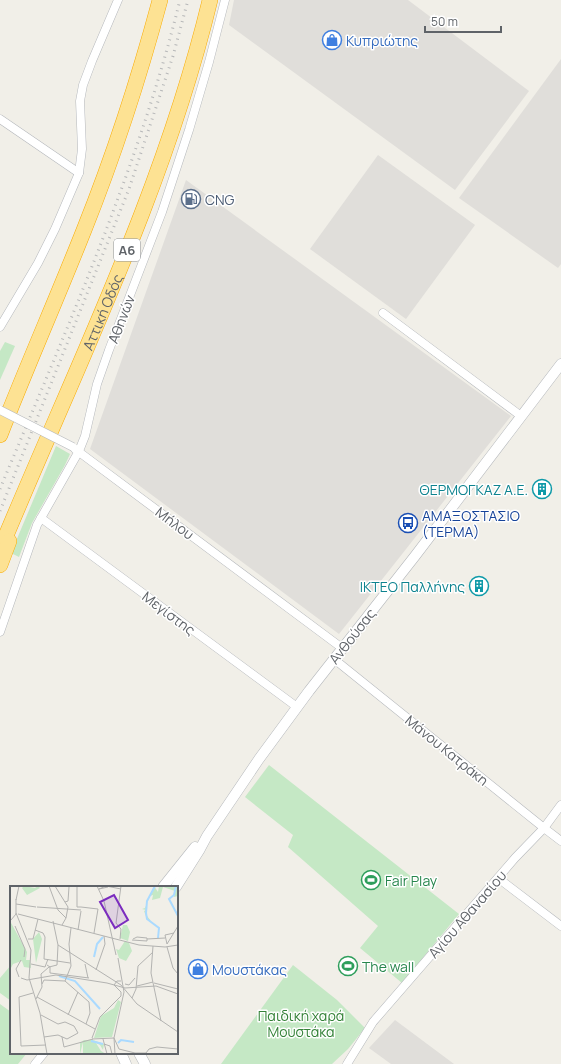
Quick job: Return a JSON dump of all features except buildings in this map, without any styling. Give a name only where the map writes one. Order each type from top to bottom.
[{"type":"highway","points":[[0,435],[84,230],[102,182],[128,110],[160,0]]},
{"type":"highway","name":"Αττική Οδός","points":[[0,550],[88,346],[166,149],[199,44],[210,0]]},
{"type":"highway","points":[[0,565],[24,493]]},
{"type":"street","points":[[0,326],[38,263],[56,229],[79,173],[82,149],[80,102],[83,85],[118,0]]},
{"type":"street","name":"Αθηνών","points":[[0,632],[28,548],[41,518],[76,449],[85,436],[97,384],[162,212],[189,130],[225,0]]},
{"type":"street","points":[[0,119],[79,173]]},
{"type":"street","points":[[382,313],[521,416]]},
{"type":"street","name":"Ανθούσας","points":[[177,886],[207,836],[259,759],[297,707],[424,544],[561,364]]},
{"type":"street","name":"Μήλου","points":[[0,410],[76,449],[342,648]]},
{"type":"street","name":"Μεγίστης","points":[[41,518],[297,707]]},
{"type":"street","name":"Μάνου Κατράκη","points":[[334,659],[561,841]]},
{"type":"street","name":"Αγίου Αθανασίου","points":[[347,1064],[373,1022],[515,858],[544,828],[561,805]]},
{"type":"street","name":"Ανθούσας","points":[[164,886],[197,845],[207,836]]},
{"type":"street","points":[[498,878],[561,926]]},
{"type":"street","points":[[35,1064],[43,1054]]},
{"type":"street","points":[[121,1054],[126,1064]]},
{"type":"street","points":[[140,1054],[145,1064]]},
{"type":"shaded area","points":[[234,0],[408,0],[529,91],[455,190],[229,25]]},
{"type":"shaded area","points":[[561,59],[561,264],[558,268],[459,198]]},
{"type":"shaded area","points":[[378,155],[475,225],[406,319],[310,249]]},
{"type":"shaded area","points":[[186,180],[511,416],[339,634],[90,449]]},
{"type":"shaded area","points":[[395,1020],[454,1064],[391,1064],[369,1048]]},
{"type":"green space","points":[[5,342],[15,346],[0,380],[0,351]]},
{"type":"green space","points":[[56,446],[70,454],[32,523],[19,557],[11,553]]},
{"type":"green space","name":"Fair Play","points":[[269,765],[459,914],[402,983],[360,948],[378,926],[288,847],[293,835],[245,797]]},
{"type":"green space","name":"Παιδική χαρά Μουστάκα","points":[[293,965],[337,1000],[365,1028],[348,1049],[332,1064],[221,1064]]},
{"type":"green space","points":[[10,966],[10,1000],[0,993],[0,978]]},
{"type":"green space","points":[[0,1004],[10,1011],[10,1054],[26,1054],[18,1064],[0,1064]]},
{"type":"railway","points":[[0,489],[75,308],[122,186],[144,124],[180,0]]},
{"type":"railway","points":[[0,511],[129,189],[173,56],[188,0]]},
{"type":"place","name":"Κυπριώτης","points":[[332,40]]},
{"type":"place","name":"CNG","points":[[191,199]]},
{"type":"place","name":"ΘΕΡΜΟΓΚΑΖ Α.Ε.","points":[[542,489]]},
{"type":"place","name":"ΑΜΑΞΟΣΤΑΣΙΟ (ΤΕΡΜΑ)","points":[[408,523]]},
{"type":"place","name":"ΙΚΤΕΟ Παλλήνης","points":[[479,586]]},
{"type":"place","name":"Fair Play","points":[[371,880]]},
{"type":"place","name":"The wall","points":[[348,966]]},
{"type":"place","name":"Μουστάκας","points":[[198,969]]}]
